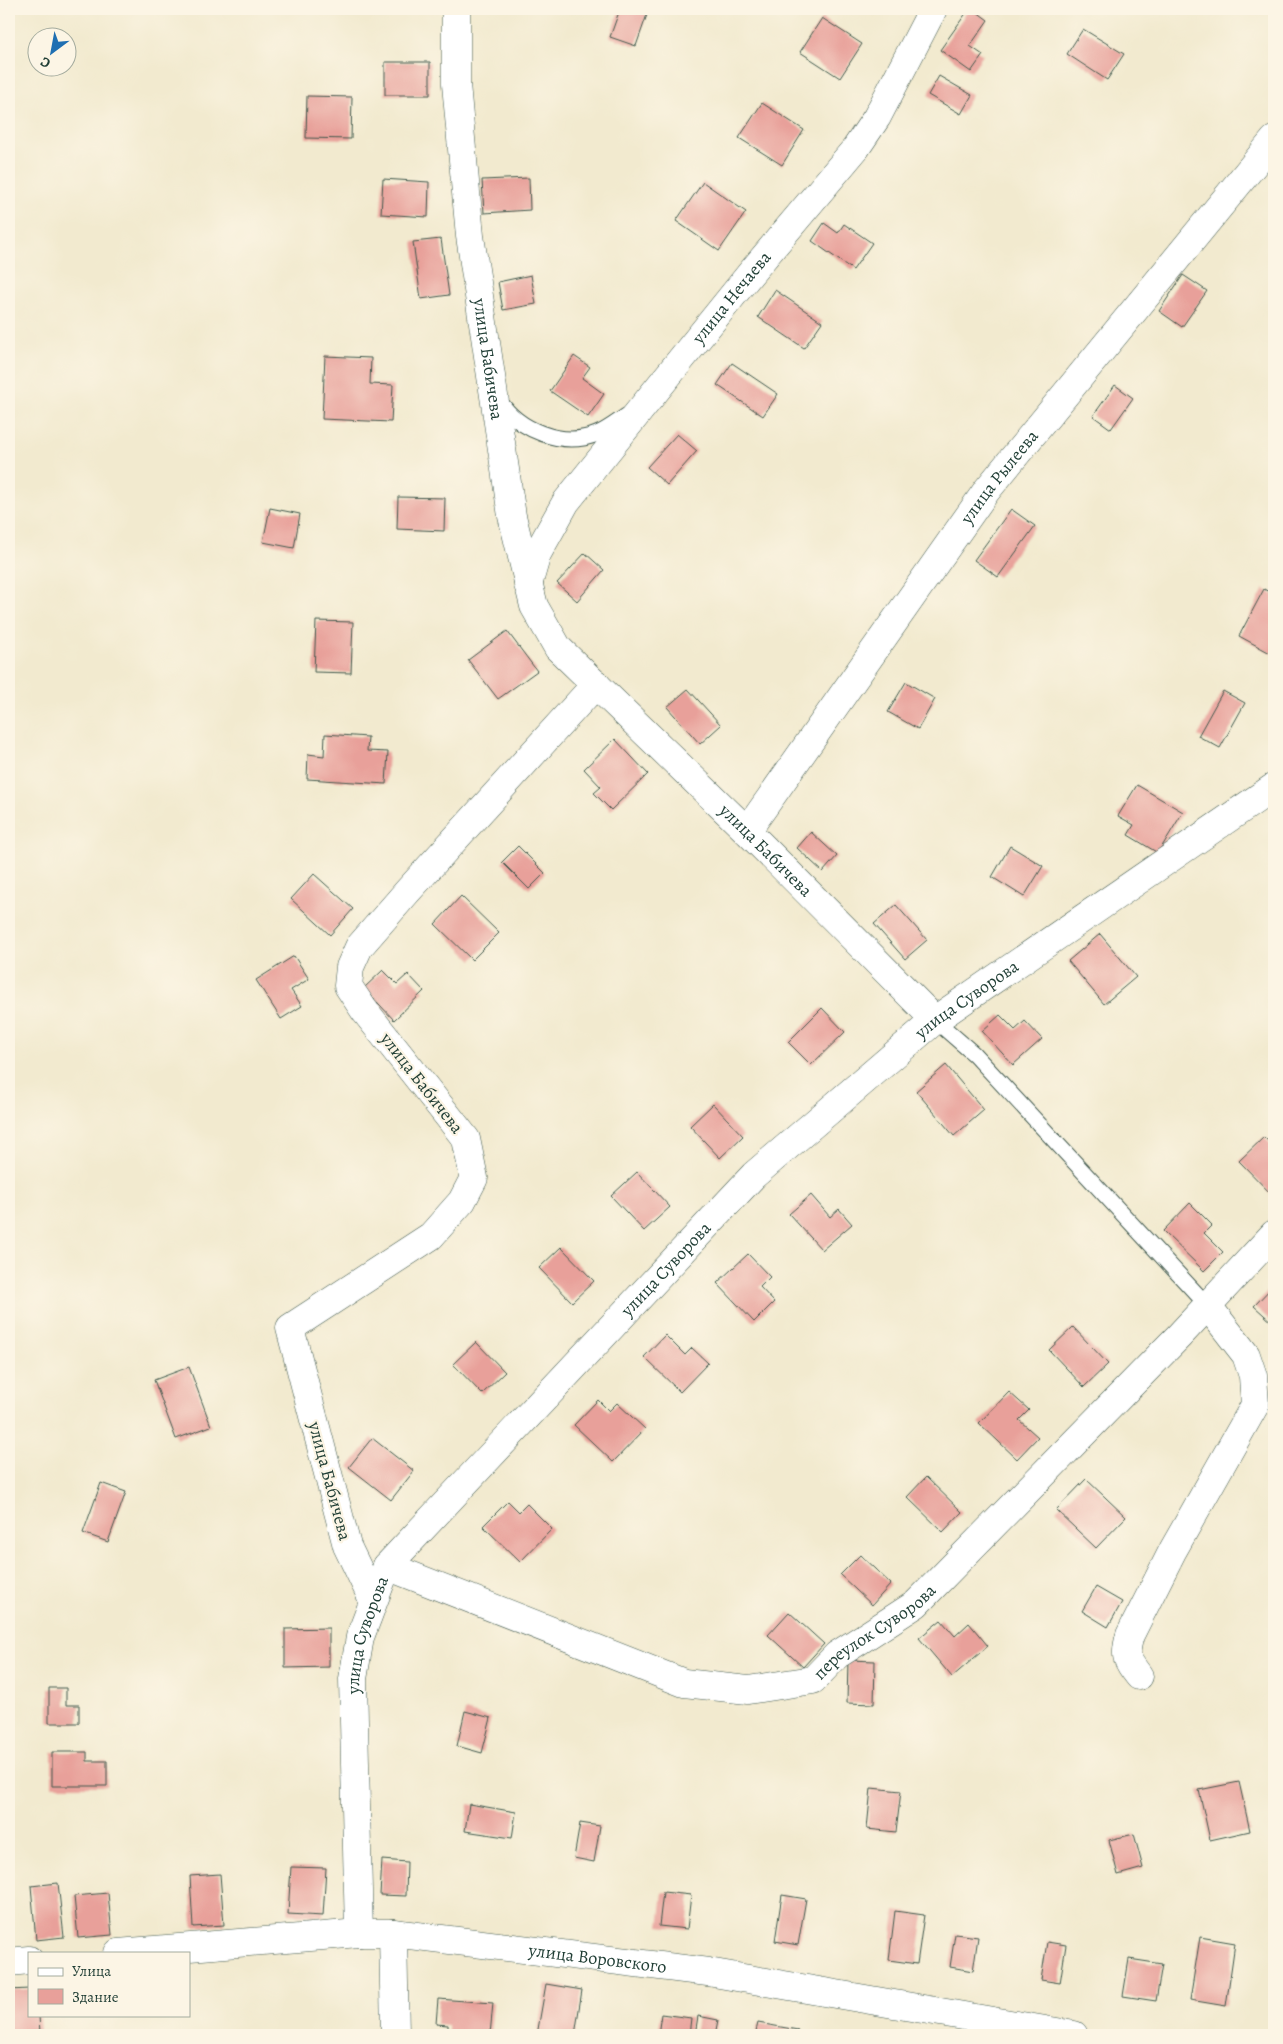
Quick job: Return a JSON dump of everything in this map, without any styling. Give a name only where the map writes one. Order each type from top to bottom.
[{"type":"street","name":"улица Бабичева","points":[[456,9],[456,84],[470,236],[512,516],[534,606],[558,648],[747,831],[935,1020]]},
{"type":"street","name":"улица Нечаева","points":[[528,585],[537,554],[566,502],[642,406],[856,148],[897,81],[910,50],[933,9]]},
{"type":"street","name":"улица Рылеева","points":[[747,831],[987,490],[1274,140]]},
{"type":"street","name":"улица Бабичева","points":[[373,1600],[347,1546],[290,1328],[431,1236],[462,1201],[474,1178],[466,1139],[364,1010],[348,986],[350,967],[359,947],[596,684]]},
{"type":"street","name":"улица Суворова","points":[[359,1933],[353,1679],[360,1638],[387,1566],[754,1175],[935,1020],[1274,787]]},
{"type":"street","name":"переулок Суворова","points":[[387,1566],[684,1683],[748,1690],[813,1680],[837,1655],[916,1604],[1208,1305],[1274,1234]]},
{"type":"street","points":[[1138,1676],[1128,1661],[1126,1651],[1130,1635],[1173,1550],[1255,1405],[1253,1376],[1246,1355],[1208,1305]]},
{"type":"street","name":"улица Воровского","points":[[130,1952],[359,1933],[393,1933],[708,1972],[1074,2035]]},
{"type":"street","points":[[393,1933],[394,2035]]},
{"type":"street","points":[[9,1962],[28,1960]]},
{"type":"lane","points":[[493,391],[507,412],[516,420],[541,433],[563,439],[575,440],[597,434],[642,406]]},
{"type":"lane","points":[[935,1020],[974,1054],[1208,1305]]},
{"type":"building","points":[[620,9],[649,9],[636,46],[610,37]]},
{"type":"building","points":[[969,9],[973,9],[988,20],[970,46],[983,55],[971,72],[940,50]]},
{"type":"building","points":[[822,18],[862,44],[840,78],[800,52]]},
{"type":"building","points":[[1083,29],[1124,54],[1107,80],[1067,54]]},
{"type":"building","points":[[385,62],[430,62],[430,95],[385,95]]},
{"type":"building","points":[[939,76],[972,95],[961,114],[928,95]]},
{"type":"building","points":[[307,96],[352,97],[351,139],[306,138]]},
{"type":"building","points":[[762,103],[804,130],[782,165],[739,138]]},
{"type":"building","points":[[529,178],[530,210],[484,213],[482,180]]},
{"type":"building","points":[[383,179],[429,182],[428,217],[381,214]]},
{"type":"building","points":[[703,182],[746,212],[719,251],[676,221]]},
{"type":"building","points":[[824,223],[838,233],[844,224],[872,243],[853,270],[812,241]]},
{"type":"building","points":[[441,239],[449,295],[421,299],[413,242]]},
{"type":"building","points":[[531,275],[536,304],[503,310],[498,282]]},
{"type":"building","points":[[1183,275],[1207,291],[1182,327],[1159,311]]},
{"type":"building","points":[[775,290],[822,322],[804,348],[758,317]]},
{"type":"building","points":[[325,356],[371,358],[370,384],[393,385],[391,422],[322,419]]},
{"type":"building","points":[[574,356],[590,367],[582,378],[604,394],[588,417],[550,391]]},
{"type":"building","points":[[732,363],[778,394],[763,416],[717,385]]},
{"type":"building","points":[[1115,385],[1133,398],[1111,429],[1093,416]]},
{"type":"building","points":[[677,434],[697,451],[667,485],[647,467]]},
{"type":"building","points":[[398,497],[445,498],[444,531],[397,529]]},
{"type":"building","points":[[270,508],[300,514],[294,548],[263,542]]},
{"type":"building","points":[[1011,509],[1035,526],[998,577],[974,560]]},
{"type":"building","points":[[585,553],[604,570],[577,601],[557,583]]},
{"type":"building","points":[[1264,589],[1274,595],[1274,650],[1272,654],[1239,636]]},
{"type":"building","points":[[316,621],[353,622],[351,673],[314,672]]},
{"type":"building","points":[[507,631],[537,671],[498,699],[468,660]]},
{"type":"building","points":[[906,682],[935,699],[918,729],[888,712]]},
{"type":"building","points":[[688,689],[721,725],[700,744],[667,707]]},
{"type":"building","points":[[1223,691],[1245,703],[1220,748],[1198,736]]},
{"type":"building","points":[[325,734],[368,737],[367,751],[388,752],[386,784],[307,779],[308,754],[324,756]]},
{"type":"building","points":[[615,739],[648,774],[611,810],[594,793],[601,787],[584,769]]},
{"type":"building","points":[[1137,785],[1183,812],[1158,853],[1128,835],[1134,825],[1118,816]]},
{"type":"building","points":[[811,832],[837,856],[823,872],[797,848]]},
{"type":"building","points":[[518,846],[545,873],[529,889],[502,862]]},
{"type":"building","points":[[1010,846],[1043,866],[1024,897],[992,877]]},
{"type":"building","points":[[314,874],[353,909],[330,935],[291,899]]},
{"type":"building","points":[[461,896],[499,933],[472,960],[435,924]]},
{"type":"building","points":[[896,905],[927,940],[905,959],[874,924]]},
{"type":"building","points":[[1100,934],[1136,977],[1104,1004],[1068,961]]},
{"type":"building","points":[[294,956],[309,979],[291,990],[302,1006],[281,1019],[256,980]]},
{"type":"building","points":[[383,970],[397,984],[408,974],[424,991],[394,1020],[364,988]]},
{"type":"building","points":[[822,1008],[845,1032],[811,1065],[788,1042]]},
{"type":"building","points":[[1000,1015],[1015,1030],[1025,1021],[1042,1039],[1013,1065],[982,1031]]},
{"type":"building","points":[[946,1065],[984,1110],[954,1136],[916,1091]]},
{"type":"building","points":[[713,1104],[743,1136],[720,1158],[690,1126]]},
{"type":"building","points":[[1264,1137],[1274,1147],[1274,1197],[1239,1161]]},
{"type":"building","points":[[637,1172],[670,1207],[644,1231],[611,1196]]},
{"type":"building","points":[[811,1195],[830,1217],[839,1209],[852,1224],[822,1250],[789,1214]]},
{"type":"building","points":[[1190,1203],[1212,1225],[1204,1233],[1223,1252],[1204,1271],[1163,1231]]},
{"type":"building","points":[[561,1247],[594,1281],[572,1302],[539,1268]]},
{"type":"building","points":[[748,1254],[770,1277],[760,1287],[774,1302],[754,1322],[717,1283]]},
{"type":"building","points":[[1274,1287],[1274,1324],[1254,1306]]},
{"type":"building","points":[[1073,1327],[1108,1364],[1084,1387],[1049,1350]]},
{"type":"building","points":[[665,1335],[685,1355],[692,1348],[708,1363],[680,1392],[644,1357]]},
{"type":"building","points":[[476,1342],[505,1372],[482,1394],[453,1364]]},
{"type":"building","points":[[189,1367],[211,1426],[176,1439],[154,1380]]},
{"type":"building","points":[[1009,1392],[1029,1410],[1019,1420],[1038,1437],[1017,1459],[979,1423]]},
{"type":"building","points":[[598,1400],[609,1411],[617,1403],[645,1429],[613,1462],[574,1425]]},
{"type":"building","points":[[372,1438],[414,1471],[391,1500],[349,1467]]},
{"type":"building","points":[[926,1477],[962,1512],[943,1532],[907,1497]]},
{"type":"building","points":[[1086,1479],[1126,1517],[1096,1548],[1056,1510]]},
{"type":"building","points":[[101,1483],[126,1492],[108,1542],[83,1533]]},
{"type":"building","points":[[508,1501],[519,1512],[527,1504],[552,1529],[520,1562],[483,1526]]},
{"type":"building","points":[[860,1555],[891,1584],[872,1605],[840,1575]]},
{"type":"building","points":[[1096,1587],[1122,1602],[1108,1627],[1082,1611]]},
{"type":"building","points":[[789,1612],[824,1644],[803,1667],[768,1635]]},
{"type":"building","points":[[941,1620],[955,1636],[969,1623],[988,1646],[952,1677],[919,1638]]},
{"type":"building","points":[[329,1628],[329,1667],[285,1668],[285,1629]]},
{"type":"building","points":[[848,1660],[875,1661],[874,1704],[847,1703]]},
{"type":"building","points":[[49,1688],[66,1688],[66,1705],[79,1705],[79,1723],[49,1723]]},
{"type":"building","points":[[465,1711],[491,1718],[482,1753],[457,1746]]},
{"type":"building","points":[[52,1752],[87,1752],[87,1761],[107,1761],[107,1786],[52,1786]]},
{"type":"building","points":[[1239,1782],[1250,1831],[1210,1840],[1199,1790]]},
{"type":"building","points":[[871,1788],[901,1791],[896,1832],[867,1829]]},
{"type":"building","points":[[469,1804],[516,1812],[512,1838],[465,1831]]},
{"type":"building","points":[[580,1823],[600,1826],[594,1862],[574,1858]]},
{"type":"building","points":[[1134,1834],[1143,1868],[1118,1875],[1109,1840]]},
{"type":"building","points":[[382,1860],[407,1862],[406,1896],[380,1895]]},
{"type":"building","points":[[291,1867],[326,1868],[323,1916],[288,1914]]},
{"type":"building","points":[[220,1874],[224,1925],[193,1927],[190,1876]]},
{"type":"building","points":[[58,1883],[64,1937],[36,1940],[31,1886]]},
{"type":"building","points":[[663,1892],[691,1895],[687,1929],[659,1926]]},
{"type":"building","points":[[108,1893],[112,1935],[78,1938],[74,1896]]},
{"type":"building","points":[[782,1895],[806,1899],[798,1945],[775,1941]]},
{"type":"building","points":[[895,1911],[924,1915],[917,1964],[889,1960]]},
{"type":"building","points":[[955,1934],[978,1937],[973,1971],[950,1967]]},
{"type":"building","points":[[1200,1937],[1235,1943],[1226,2006],[1190,2000]]},
{"type":"building","points":[[1047,1942],[1066,1945],[1060,1983],[1041,1980]]},
{"type":"building","points":[[1129,1959],[1162,1964],[1156,2001],[1123,1996]]},
{"type":"building","points":[[546,1984],[582,1990],[575,2035],[537,2035]]},
{"type":"building","points":[[28,1989],[28,2016],[39,2016],[40,2035],[9,2035],[9,1990]]},
{"type":"building","points":[[438,1999],[493,2003],[490,2035],[448,2035],[448,2025],[436,2024]]},
{"type":"building","points":[[661,2014],[691,2018],[689,2035],[658,2035]]},
{"type":"building","points":[[698,2016],[718,2020],[715,2035],[695,2035]]},
{"type":"building","points":[[758,2023],[798,2030],[797,2035],[755,2035]]}]
